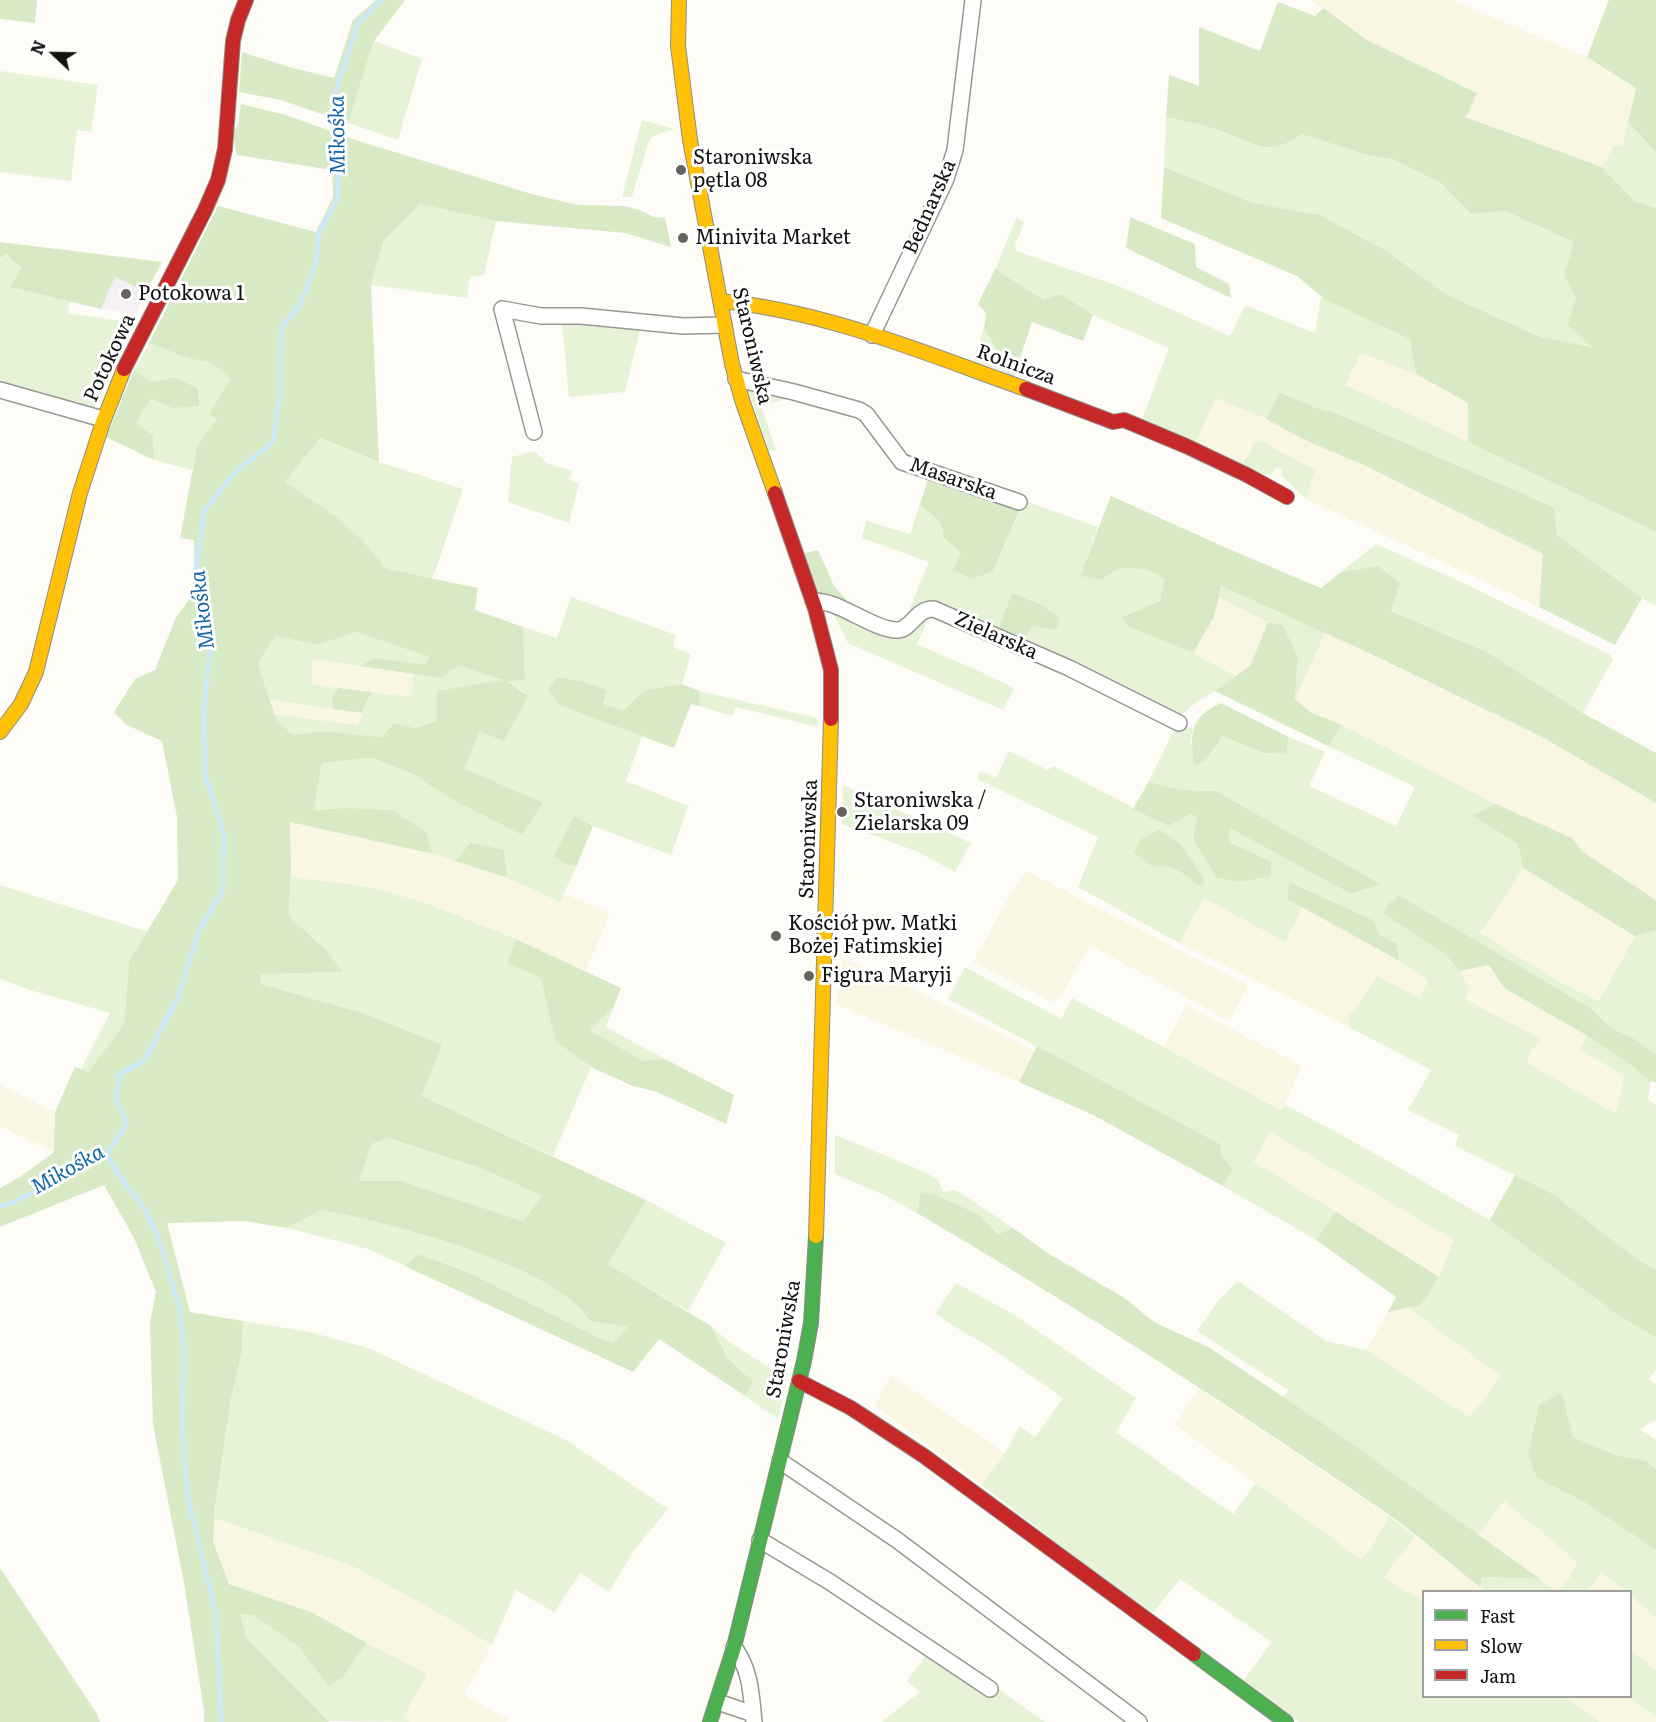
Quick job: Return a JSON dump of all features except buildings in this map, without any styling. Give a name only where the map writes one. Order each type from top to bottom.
[{"type":"street","name":"Potokowa","points":[[0,732],[17,713],[36,672],[84,477],[104,419],[130,357],[198,222],[220,170],[228,118],[231,49],[240,12],[246,0]]},
{"type":"street","name":"Staroniwska","points":[[679,0],[678,45],[682,84],[724,325],[736,379],[813,600],[831,670],[832,700],[815,1261],[810,1323],[799,1381],[734,1647],[710,1722]]},
{"type":"street","name":"Bednarska","points":[[872,335],[946,179],[955,150],[973,0]]},
{"type":"street","name":"Rolnicza","points":[[720,301],[751,304],[872,335],[1113,422],[1124,420],[1236,469],[1287,497]]},
{"type":"street","points":[[534,432],[502,309],[542,316],[581,316],[683,326],[724,325]]},
{"type":"street","name":"Masarska","points":[[736,379],[859,410],[866,414],[902,462],[1019,502]]},
{"type":"street","points":[[0,390],[104,419]]},
{"type":"street","name":"Zielarska","points":[[813,600],[831,604],[867,621],[897,630],[904,628],[927,609],[934,609],[1069,668],[1179,723]]},
{"type":"street","points":[[799,1381],[850,1408],[924,1456],[1286,1722]]},
{"type":"street","points":[[780,1461],[897,1540],[1140,1722]]},
{"type":"street","points":[[760,1540],[830,1582],[990,1689]]},
{"type":"street","points":[[734,1647],[749,1677],[754,1718]]},
{"type":"street","points":[[717,1702],[754,1718]]},
{"type":"shaded area","points":[[1309,0],[1451,0],[1587,57],[1636,88],[1622,146],[1612,146],[1602,167],[1465,116],[1477,93],[1367,40]]},
{"type":"shaded area","points":[[115,277],[146,292],[136,314],[101,309]]},
{"type":"shaded area","points":[[1361,352],[1416,374],[1468,403],[1468,442],[1345,385]]},
{"type":"shaded area","points":[[1216,397],[1266,419],[1307,441],[1368,467],[1544,554],[1539,607],[1306,499],[1315,470],[1259,440],[1253,443],[1250,453],[1241,464],[1195,444]]},
{"type":"shaded area","points":[[1218,597],[1268,622],[1250,666],[1238,677],[1193,653],[1214,617]]},
{"type":"shaded area","points":[[1325,633],[1542,737],[1656,803],[1656,900],[1583,852],[1572,838],[1496,804],[1342,725],[1310,712],[1295,699]]},
{"type":"shaded area","points":[[313,659],[413,674],[412,697],[310,684]]},
{"type":"shaded area","points":[[270,700],[362,713],[359,725],[274,714]]},
{"type":"shaded area","points":[[290,822],[433,854],[508,878],[560,901],[564,894],[610,913],[586,971],[509,936],[421,901],[364,886],[291,877]]},
{"type":"shaded area","points":[[1523,868],[1635,936],[1599,1001],[1563,984],[1479,933]]},
{"type":"shaded area","points":[[1026,871],[1248,985],[1230,1021],[1090,945],[1062,994],[1055,1001],[1050,1001],[973,962]]},
{"type":"shaded area","points":[[1204,898],[1285,942],[1303,907],[1400,961],[1428,980],[1419,998],[1377,976],[1365,996],[1348,1015],[1349,1027],[1179,943]]},
{"type":"shaded area","points":[[843,958],[914,989],[1035,1051],[1019,1082],[836,1004]]},
{"type":"shaded area","points":[[1489,965],[1504,988],[1586,1035],[1580,1049],[1623,1076],[1621,1094],[1615,1113],[1526,1063],[1540,1038],[1465,999],[1460,971]]},
{"type":"shaded area","points":[[1186,1005],[1302,1066],[1282,1110],[1164,1047]]},
{"type":"shaded area","points":[[0,1084],[55,1112],[54,1152],[0,1126]]},
{"type":"shaded area","points":[[1270,1132],[1454,1240],[1439,1277],[1254,1162]]},
{"type":"shaded area","points":[[1408,1308],[1501,1376],[1470,1417],[1366,1350],[1388,1312]]},
{"type":"shaded area","points":[[891,1375],[1005,1453],[982,1485],[875,1406]]},
{"type":"shaded area","points":[[1199,1388],[1389,1516],[1371,1548],[1361,1559],[1175,1425]]},
{"type":"shaded area","points":[[1504,1501],[1577,1562],[1570,1577],[1560,1590],[1555,1590],[1478,1535]]},
{"type":"shaded area","points":[[214,1518],[352,1566],[492,1645],[464,1695],[508,1719],[507,1722],[410,1722],[403,1718],[426,1674],[311,1612],[230,1584],[213,1541]]},
{"type":"shaded area","points":[[1415,1536],[1484,1590],[1422,1590],[1422,1600],[1384,1578]]},
{"type":"shaded area","points":[[1602,1572],[1625,1590],[1588,1590]]},
{"type":"shaded area","points":[[1632,1598],[1656,1617],[1656,1670],[1632,1651]]},
{"type":"shaded area","points":[[1566,1698],[1630,1698],[1656,1717],[1656,1722],[1600,1722]]},
{"type":"green space","points":[[0,0],[37,0],[35,23],[0,19]]},
{"type":"green space","points":[[376,0],[405,0],[374,41],[348,123],[281,100],[239,92],[242,52],[334,78],[353,20]]},
{"type":"green space","points":[[1609,0],[1656,0],[1656,152],[1628,122],[1636,88],[1587,57]]},
{"type":"green space","points":[[1278,2],[1315,16],[1323,8],[1367,40],[1477,93],[1466,117],[1602,167],[1636,202],[1656,208],[1656,532],[1468,442],[1468,403],[1416,374],[1410,339],[1326,300],[1297,276],[1161,218],[1164,167],[1253,203],[1320,215],[1385,250],[1447,295],[1541,337],[1592,347],[1567,325],[1576,298],[1564,275],[1574,242],[1504,211],[1471,214],[1441,183],[1394,160],[1364,154],[1301,134],[1279,146],[1261,146],[1207,126],[1166,117],[1169,75],[1199,86],[1199,27],[1260,51]]},
{"type":"green space","points":[[374,41],[422,59],[398,140],[348,123]]},
{"type":"green space","points":[[0,71],[98,85],[91,132],[77,130],[71,181],[0,172]]},
{"type":"green space","points":[[241,104],[286,115],[352,139],[535,195],[578,205],[624,206],[654,217],[665,218],[671,247],[625,233],[496,221],[420,204],[384,240],[371,285],[379,462],[320,438],[285,482],[335,516],[364,542],[387,569],[478,588],[475,610],[523,627],[525,680],[507,681],[528,696],[504,741],[479,731],[465,769],[543,803],[522,835],[444,795],[413,774],[372,758],[322,763],[314,810],[343,808],[392,810],[426,832],[433,854],[290,822],[289,916],[328,952],[343,972],[262,974],[260,984],[363,1013],[442,1044],[422,1096],[646,1200],[608,1264],[711,1326],[728,1358],[753,1382],[745,1396],[659,1339],[633,1372],[405,1266],[419,1254],[470,1273],[613,1343],[628,1327],[590,1321],[571,1300],[542,1281],[507,1264],[426,1235],[386,1224],[322,1210],[287,1228],[245,1221],[167,1223],[190,1312],[243,1321],[242,1351],[231,1399],[215,1508],[213,1541],[229,1584],[311,1612],[367,1643],[343,1677],[328,1686],[299,1647],[255,1616],[240,1614],[247,1639],[329,1722],[204,1722],[184,1583],[153,1424],[150,1323],[156,1292],[134,1238],[104,1185],[0,1227],[0,1188],[20,1177],[54,1152],[55,1112],[75,1067],[88,1072],[124,1024],[129,962],[178,880],[177,817],[162,741],[127,725],[114,712],[135,679],[155,670],[176,617],[195,592],[194,540],[180,538],[197,446],[217,419],[209,414],[231,379],[212,363],[187,358],[149,343],[218,206],[316,232],[333,197],[332,170],[237,155],[232,132],[238,126]],"holes":[[[356,632],[429,657],[425,664],[373,658],[360,666],[440,678],[459,666],[504,680],[437,691],[437,721],[415,728],[394,723],[381,737],[323,731],[293,735],[276,719],[258,664],[275,636],[318,645]],[[388,1138],[483,1169],[542,1196],[523,1221],[401,1181],[359,1181],[372,1144]]]},
{"type":"green space","points":[[1166,117],[1207,126],[1261,147],[1280,146],[1301,134],[1364,154],[1394,160],[1441,183],[1471,214],[1503,211],[1574,242],[1564,275],[1576,298],[1567,325],[1593,347],[1541,337],[1447,295],[1385,250],[1320,215],[1253,203],[1164,167]]},
{"type":"green space","points":[[642,120],[675,129],[653,136],[648,144],[632,197],[622,197]]},
{"type":"green space","points":[[1628,122],[1656,152],[1656,208],[1636,202],[1602,167],[1613,146],[1622,146]]},
{"type":"green space","points":[[420,204],[496,221],[484,275],[470,277],[467,298],[371,285],[384,240]]},
{"type":"green space","points":[[1017,217],[1024,223],[1015,245],[1016,251],[1121,287],[1230,336],[1245,305],[1315,333],[1321,296],[1411,339],[1416,374],[1361,353],[1345,385],[1656,532],[1656,606],[1557,535],[1554,507],[1338,414],[1314,407],[1279,392],[1266,419],[1216,398],[1195,444],[1141,422],[1169,348],[1093,315],[1061,294],[1044,300],[995,269]]},
{"type":"green space","points":[[1130,217],[1195,244],[1196,267],[1229,284],[1231,298],[1126,248]]},
{"type":"green space","points":[[0,242],[162,262],[146,292],[115,277],[101,309],[10,287],[21,268],[6,254],[0,259]]},
{"type":"green space","points":[[6,254],[21,268],[10,287],[70,301],[68,313],[128,322],[133,325],[93,411],[0,385],[0,260]]},
{"type":"green space","points":[[995,269],[1044,300],[1061,294],[1093,315],[1083,341],[1032,322],[1014,377],[1001,370],[1000,355],[984,328],[986,313],[978,304]]},
{"type":"green space","points":[[562,322],[640,329],[625,392],[569,397]]},
{"type":"green space","points":[[984,328],[1000,355],[1001,370],[973,361]]},
{"type":"green space","points":[[149,343],[187,358],[212,363],[232,379],[210,413],[217,419],[197,446],[192,470],[154,460],[153,435],[137,424],[140,412],[151,399],[172,408],[175,377],[150,382],[134,370]]},
{"type":"green space","points":[[134,370],[150,382],[175,377],[198,389],[199,406],[172,408],[151,399],[141,412],[137,424],[153,435],[154,460],[106,437]]},
{"type":"green space","points":[[748,389],[853,411],[858,419],[786,399],[761,406],[776,451],[769,451]]},
{"type":"green space","points":[[1279,392],[1314,407],[1338,414],[1554,507],[1557,535],[1642,598],[1615,645],[1539,607],[1543,554],[1368,467],[1307,441],[1266,419]]},
{"type":"green space","points":[[319,438],[379,462],[463,489],[432,580],[387,569],[364,542],[285,482]]},
{"type":"green space","points":[[1259,440],[1315,470],[1306,499],[1281,475],[1282,469],[1277,467],[1272,474],[1265,475],[1241,464],[1250,453],[1253,443]]},
{"type":"green space","points":[[534,451],[548,464],[573,471],[568,479],[579,484],[569,523],[508,502],[512,457]]},
{"type":"green space","points":[[929,476],[1020,510],[993,571],[972,579],[953,570],[961,553],[944,538],[941,523],[920,504]]},
{"type":"green space","points":[[1111,496],[1321,588],[1341,572],[1378,566],[1400,583],[1391,611],[1487,652],[1583,713],[1656,753],[1656,803],[1542,737],[1373,655],[1221,586],[1214,617],[1193,653],[1129,627],[1121,617],[1160,601],[1164,579],[1147,569],[1120,568],[1101,580],[1080,576]]},
{"type":"green space","points":[[1025,501],[1098,527],[1080,576],[1101,580],[1120,568],[1147,568],[1164,579],[1160,601],[1122,616],[1238,677],[1198,701],[1180,716],[1022,641],[1033,626],[1040,604],[1012,593],[998,629],[924,604],[906,617],[929,562],[862,538],[866,521],[910,534],[920,504],[941,523],[944,538],[961,553],[993,571]]},
{"type":"green space","points":[[1376,544],[1457,580],[1609,654],[1613,659],[1583,713],[1487,652],[1391,611],[1378,566],[1341,572]]},
{"type":"green space","points":[[818,550],[834,586],[848,602],[837,602],[819,593],[804,553]]},
{"type":"green space","points":[[1221,586],[1325,633],[1295,699],[1298,657],[1283,625],[1268,622],[1218,597]]},
{"type":"green space","points":[[1012,593],[1040,604],[1059,618],[1057,630],[1033,626],[1022,641],[998,629]]},
{"type":"green space","points":[[571,597],[676,635],[673,647],[691,654],[682,684],[645,690],[623,710],[603,704],[607,690],[581,681],[557,677],[561,706],[642,736],[626,781],[688,806],[671,855],[593,826],[573,816],[569,866],[577,865],[560,902],[508,878],[504,850],[471,842],[455,861],[433,854],[426,832],[343,808],[314,810],[322,763],[372,758],[413,774],[444,795],[542,803],[465,770],[479,730],[504,741],[528,695],[506,680],[525,679],[523,627],[557,638]]},
{"type":"green space","points":[[832,611],[870,627],[905,636],[932,611],[917,644],[1014,688],[1003,710],[848,643]]},
{"type":"green space","points":[[1268,622],[1283,625],[1298,657],[1295,699],[1310,712],[1342,725],[1328,746],[1215,691],[1250,666]]},
{"type":"green space","points":[[356,632],[429,657],[425,664],[373,658],[360,666],[313,659],[311,684],[339,688],[332,696],[333,709],[270,700],[258,664],[275,636],[318,645]]},
{"type":"green space","points":[[459,666],[506,680],[437,721],[415,728],[394,723],[381,737],[323,731],[293,735],[276,719],[274,714],[358,725],[372,692],[412,697],[413,674],[440,678]]},
{"type":"green space","points":[[557,677],[581,681],[607,690],[603,704],[623,710],[645,690],[682,684],[699,691],[699,706],[691,704],[674,748],[561,706],[548,689]]},
{"type":"green space","points":[[339,688],[372,692],[362,713],[333,709],[332,696]]},
{"type":"green space","points":[[699,691],[817,718],[818,727],[736,707],[732,716],[699,706]]},
{"type":"green space","points":[[1221,703],[1289,737],[1286,754],[1263,753],[1222,736],[1208,758],[1195,765],[1192,744],[1194,728],[1203,714]]},
{"type":"green space","points":[[1342,725],[1496,804],[1473,815],[1518,844],[1523,868],[1480,933],[1563,984],[1599,1001],[1635,936],[1656,930],[1656,1054],[1630,1036],[1612,1029],[1592,1009],[1399,895],[1384,914],[1445,954],[1460,971],[1469,990],[1465,999],[1541,1039],[1531,1051],[1527,1063],[1615,1113],[1621,1094],[1623,1076],[1580,1049],[1586,1035],[1651,1081],[1648,1099],[1656,1105],[1656,1270],[1637,1259],[1553,1194],[1455,1146],[1459,1135],[1408,1110],[1431,1070],[1349,1027],[1348,1016],[1365,996],[1377,976],[1419,998],[1428,980],[1400,961],[1396,943],[1378,934],[1375,921],[1291,882],[1287,898],[1303,907],[1285,942],[1204,898],[1179,943],[1078,887],[1098,837],[977,779],[980,771],[996,778],[1009,751],[1048,770],[1053,766],[1169,826],[1190,814],[1197,818],[1193,839],[1270,862],[1229,842],[1230,827],[1351,894],[1381,884],[1216,791],[1173,789],[1149,781],[1176,726],[1193,728],[1190,743],[1202,763],[1214,752],[1222,736],[1263,753],[1286,754],[1289,737],[1325,752],[1309,786],[1396,826],[1415,787],[1328,746]]},
{"type":"green space","points":[[1149,781],[1173,788],[1216,791],[1381,884],[1351,894],[1230,828],[1229,842],[1271,862],[1271,876],[1240,882],[1217,878],[1193,839],[1197,818],[1190,814],[1169,826],[1133,809]]},
{"type":"green space","points":[[843,785],[971,843],[955,872],[916,851],[842,824]]},
{"type":"green space","points":[[1496,804],[1572,838],[1583,852],[1656,900],[1656,930],[1635,936],[1523,868],[1518,844],[1472,815]]},
{"type":"green space","points":[[574,816],[593,826],[577,865],[569,866],[554,856]]},
{"type":"green space","points":[[1158,830],[1174,839],[1186,851],[1205,881],[1200,886],[1172,868],[1153,867],[1134,853],[1140,840]]},
{"type":"green space","points":[[471,842],[504,850],[508,878],[455,861]]},
{"type":"green space","points":[[291,877],[364,886],[421,901],[516,939],[507,963],[541,978],[555,1041],[591,1067],[553,1156],[422,1096],[442,1044],[363,1013],[260,985],[262,974],[343,972],[328,952],[289,916]]},
{"type":"green space","points":[[1290,882],[1375,921],[1378,934],[1396,943],[1400,961],[1287,899]]},
{"type":"green space","points":[[0,885],[148,932],[129,962],[124,1024],[88,1072],[81,1069],[110,1013],[0,979]]},
{"type":"green space","points":[[1399,895],[1592,1009],[1612,1029],[1630,1036],[1656,1054],[1656,1082],[1651,1081],[1586,1035],[1504,988],[1489,965],[1460,971],[1445,954],[1384,914],[1388,905]]},
{"type":"green space","points":[[516,939],[621,988],[613,1008],[590,1030],[643,1061],[665,1059],[734,1095],[726,1124],[657,1092],[633,1086],[591,1067],[555,1041],[541,978],[507,963]]},
{"type":"green space","points":[[965,967],[1061,1019],[1072,998],[1281,1110],[1284,1104],[1490,1220],[1615,1313],[1656,1338],[1656,1369],[1649,1379],[1656,1384],[1656,1420],[1640,1429],[1656,1440],[1656,1469],[1646,1461],[1616,1455],[1573,1437],[1562,1392],[1537,1478],[1584,1502],[1656,1550],[1656,1617],[1632,1597],[1632,1590],[1625,1590],[1602,1572],[1588,1590],[1560,1590],[1570,1577],[1577,1562],[1504,1501],[1478,1535],[1283,1397],[1288,1390],[1197,1331],[1218,1301],[1238,1281],[1326,1341],[1366,1350],[1470,1417],[1501,1376],[1408,1308],[1421,1304],[1439,1277],[1454,1240],[1270,1132],[1254,1162],[1336,1212],[1316,1240],[1223,1186],[1233,1169],[1221,1156],[1220,1144],[948,999]]},
{"type":"green space","points":[[613,1008],[606,1027],[665,1059],[643,1061],[590,1030]]},
{"type":"green space","points":[[1037,1046],[1220,1144],[1222,1156],[1233,1169],[1223,1186],[1093,1115],[1019,1082]]},
{"type":"green space","points":[[835,1135],[925,1172],[938,1180],[943,1192],[956,1190],[1013,1228],[1000,1234],[978,1214],[932,1194],[921,1192],[917,1213],[882,1194],[835,1174]]},
{"type":"green space","points":[[387,1138],[483,1169],[542,1196],[523,1221],[401,1181],[359,1181],[372,1144]]},
{"type":"green space","points":[[1515,1175],[1553,1194],[1637,1259],[1656,1270],[1656,1338],[1615,1313],[1490,1220]]},
{"type":"green space","points":[[921,1192],[933,1194],[978,1214],[999,1234],[1013,1228],[1049,1254],[1123,1297],[1154,1322],[1210,1348],[1327,1426],[1540,1579],[1482,1577],[1480,1587],[1395,1519],[1277,1439],[1099,1324],[917,1213]]},
{"type":"green space","points":[[646,1200],[726,1243],[688,1311],[608,1264]]},
{"type":"green space","points":[[322,1210],[426,1235],[507,1264],[542,1281],[571,1300],[590,1321],[629,1327],[613,1343],[470,1273],[420,1254],[405,1266],[368,1249],[287,1228]]},
{"type":"green space","points":[[1336,1212],[1439,1277],[1421,1305],[1388,1312],[1396,1297],[1316,1240]]},
{"type":"green space","points":[[956,1283],[1013,1314],[1136,1398],[1116,1432],[1233,1514],[1256,1483],[1361,1559],[1371,1548],[1389,1516],[1415,1536],[1384,1578],[1422,1600],[1422,1698],[1566,1698],[1600,1722],[1299,1722],[1243,1681],[1272,1642],[1180,1579],[1153,1613],[1083,1563],[982,1485],[1005,1453],[1020,1426],[1035,1437],[1063,1398],[936,1313]]},
{"type":"green space","points":[[243,1321],[310,1332],[368,1348],[566,1440],[668,1509],[635,1549],[609,1592],[580,1573],[554,1612],[516,1590],[492,1645],[352,1566],[214,1518],[231,1399],[242,1351]]},
{"type":"green space","points":[[711,1326],[728,1341],[787,1379],[778,1419],[745,1396],[752,1382],[729,1358]]},
{"type":"green space","points":[[1562,1392],[1573,1437],[1616,1455],[1646,1461],[1656,1469],[1656,1550],[1584,1502],[1537,1478],[1528,1455],[1539,1405]]},
{"type":"green space","points":[[0,1568],[97,1714],[100,1722],[0,1722]]},
{"type":"green space","points":[[1481,1577],[1540,1579],[1555,1590],[1484,1590],[1480,1587]]},
{"type":"green space","points":[[240,1614],[255,1616],[299,1647],[328,1686],[343,1677],[367,1643],[427,1674],[403,1718],[410,1722],[328,1721],[247,1639]]},
{"type":"green space","points":[[1632,1651],[1656,1670],[1656,1717],[1630,1698]]},
{"type":"green space","points":[[927,1654],[997,1688],[1045,1722],[882,1721],[920,1692],[907,1681]]},
{"type":"waterway","name":"Mikośka","points":[[0,1206],[12,1203],[107,1154],[127,1124],[116,1099],[119,1075],[145,1060],[178,997],[199,931],[223,890],[224,834],[205,775],[204,712],[210,646],[195,574],[204,512],[232,475],[273,442],[280,394],[281,328],[300,305],[316,263],[319,232],[337,201],[338,168],[341,160],[335,150],[334,103],[339,79],[358,23],[382,0]]},
{"type":"waterway","points":[[107,1154],[115,1170],[144,1208],[159,1239],[179,1306],[184,1349],[182,1421],[187,1494],[216,1614],[221,1722]]},
{"type":"traffic: fast","points":[[710,1722],[734,1647],[804,1361],[811,1323],[816,1236]]},
{"type":"traffic: fast","points":[[1194,1654],[1286,1722]]},
{"type":"traffic: slow","points":[[679,0],[678,46],[690,140],[732,364],[743,403],[775,493]]},
{"type":"traffic: slow","points":[[720,301],[760,306],[837,324],[914,348],[1026,389]]},
{"type":"traffic: slow","points":[[0,732],[21,704],[36,672],[80,493],[103,422],[124,369]]},
{"type":"traffic: slow","points":[[816,1236],[831,719]]},
{"type":"traffic: jam","points":[[124,369],[218,180],[225,149],[233,41],[246,0]]},
{"type":"traffic: jam","points":[[1026,389],[1113,422],[1124,420],[1186,446],[1287,497]]},
{"type":"traffic: jam","points":[[775,493],[815,608],[831,670],[831,719]]},
{"type":"traffic: jam","points":[[799,1381],[851,1408],[924,1456],[1194,1654]]},
{"type":"place","name":"Staroniwska pętla 08","points":[[681,170]]},
{"type":"place","name":"Minivita Market","points":[[683,238]]},
{"type":"place","name":"Potokowa 1","points":[[126,294]]},
{"type":"place","name":"Staroniwska / Zielarska 09","points":[[842,812]]},
{"type":"place","name":"Kościół pw. Matki Bożej Fatimskiej","points":[[776,936]]},
{"type":"place","name":"Figura Maryji","points":[[809,976]]}]
